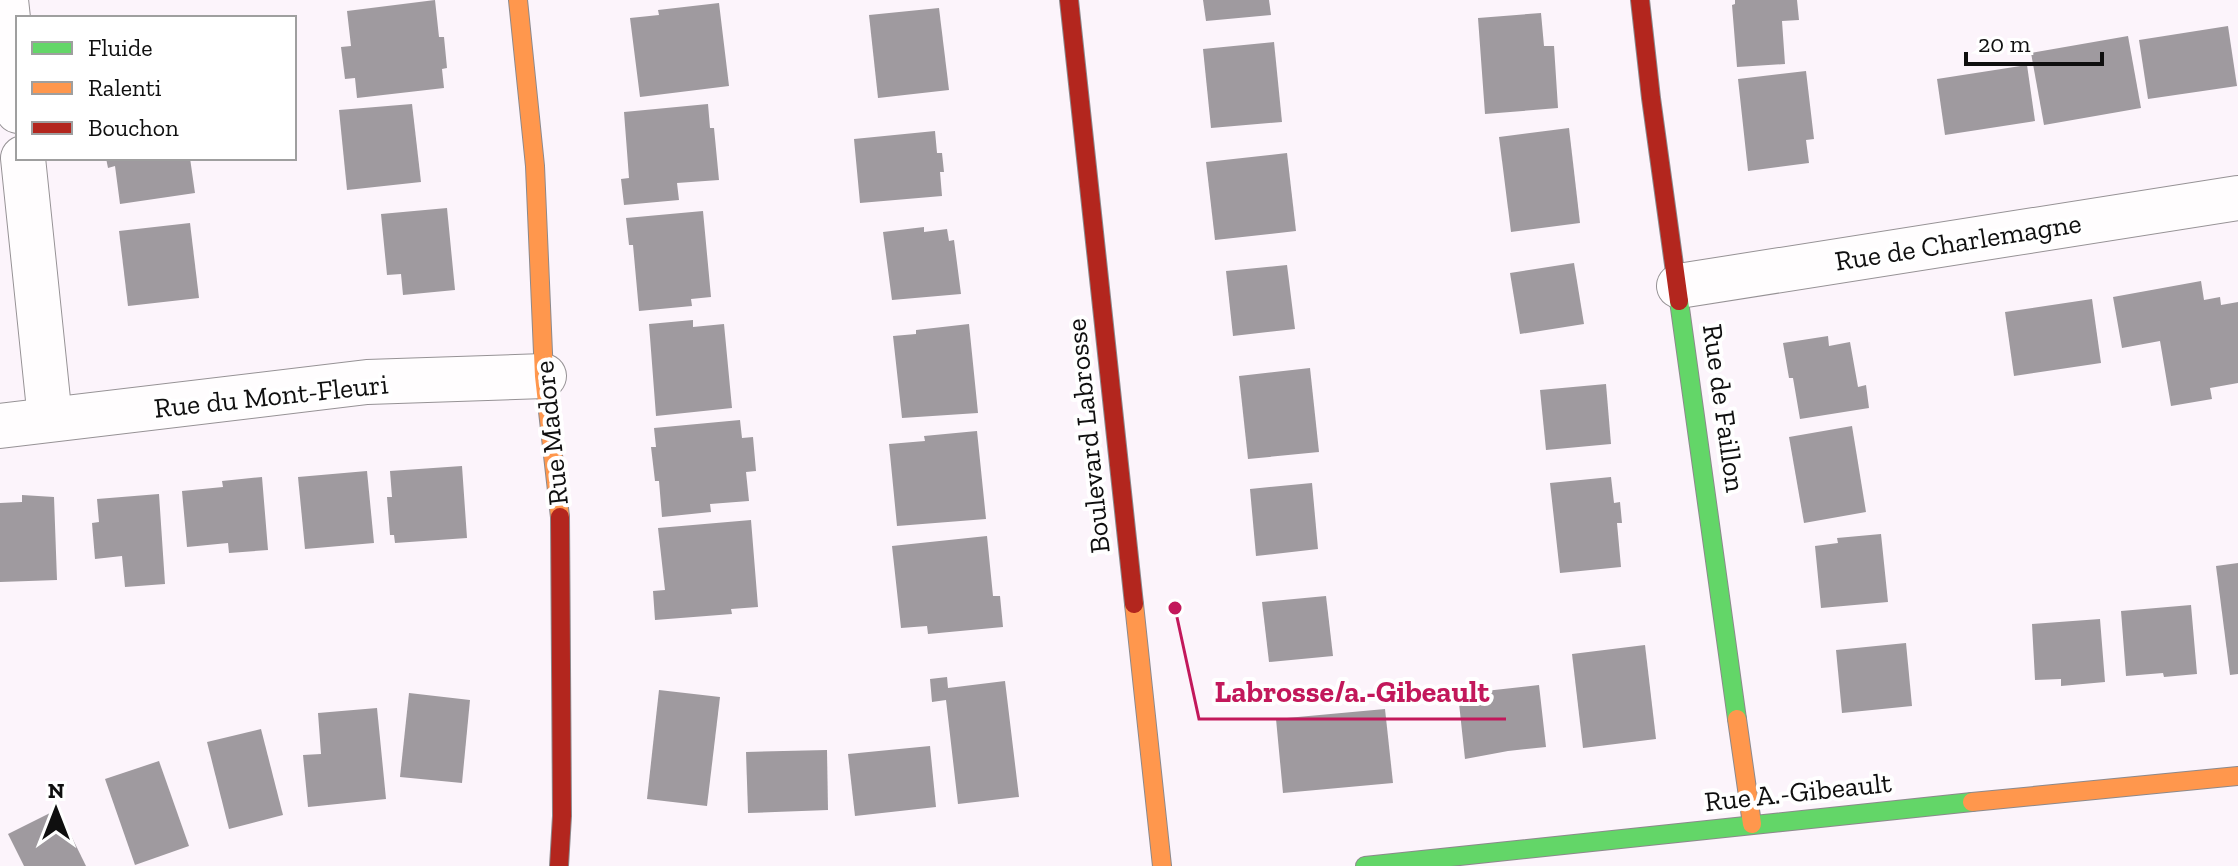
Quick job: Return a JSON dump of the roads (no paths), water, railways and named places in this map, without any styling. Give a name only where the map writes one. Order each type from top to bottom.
[{"type":"street","points":[[6,0],[16,92]]},
{"type":"street","name":"Rue Madore","points":[[518,0],[535,166],[544,376],[562,531],[562,816],[559,866]]},
{"type":"street","name":"Boulevard Labrosse","points":[[1069,0],[1162,866]]},
{"type":"street","name":"Rue de Faillon","points":[[1640,0],[1752,824]]},
{"type":"street","points":[[23,160],[50,419]]},
{"type":"street","name":"Rue de Charlemagne","points":[[1679,286],[2238,198]]},
{"type":"street","name":"Rue du Mont-Fleuri","points":[[0,426],[367,382],[544,376]]},
{"type":"street","name":"Rue A.-Gibeault","points":[[1365,866],[2238,776]]},
{"type":"place","name":"Labrosse/a.-Gibeault","points":[[1175,608]]}]
